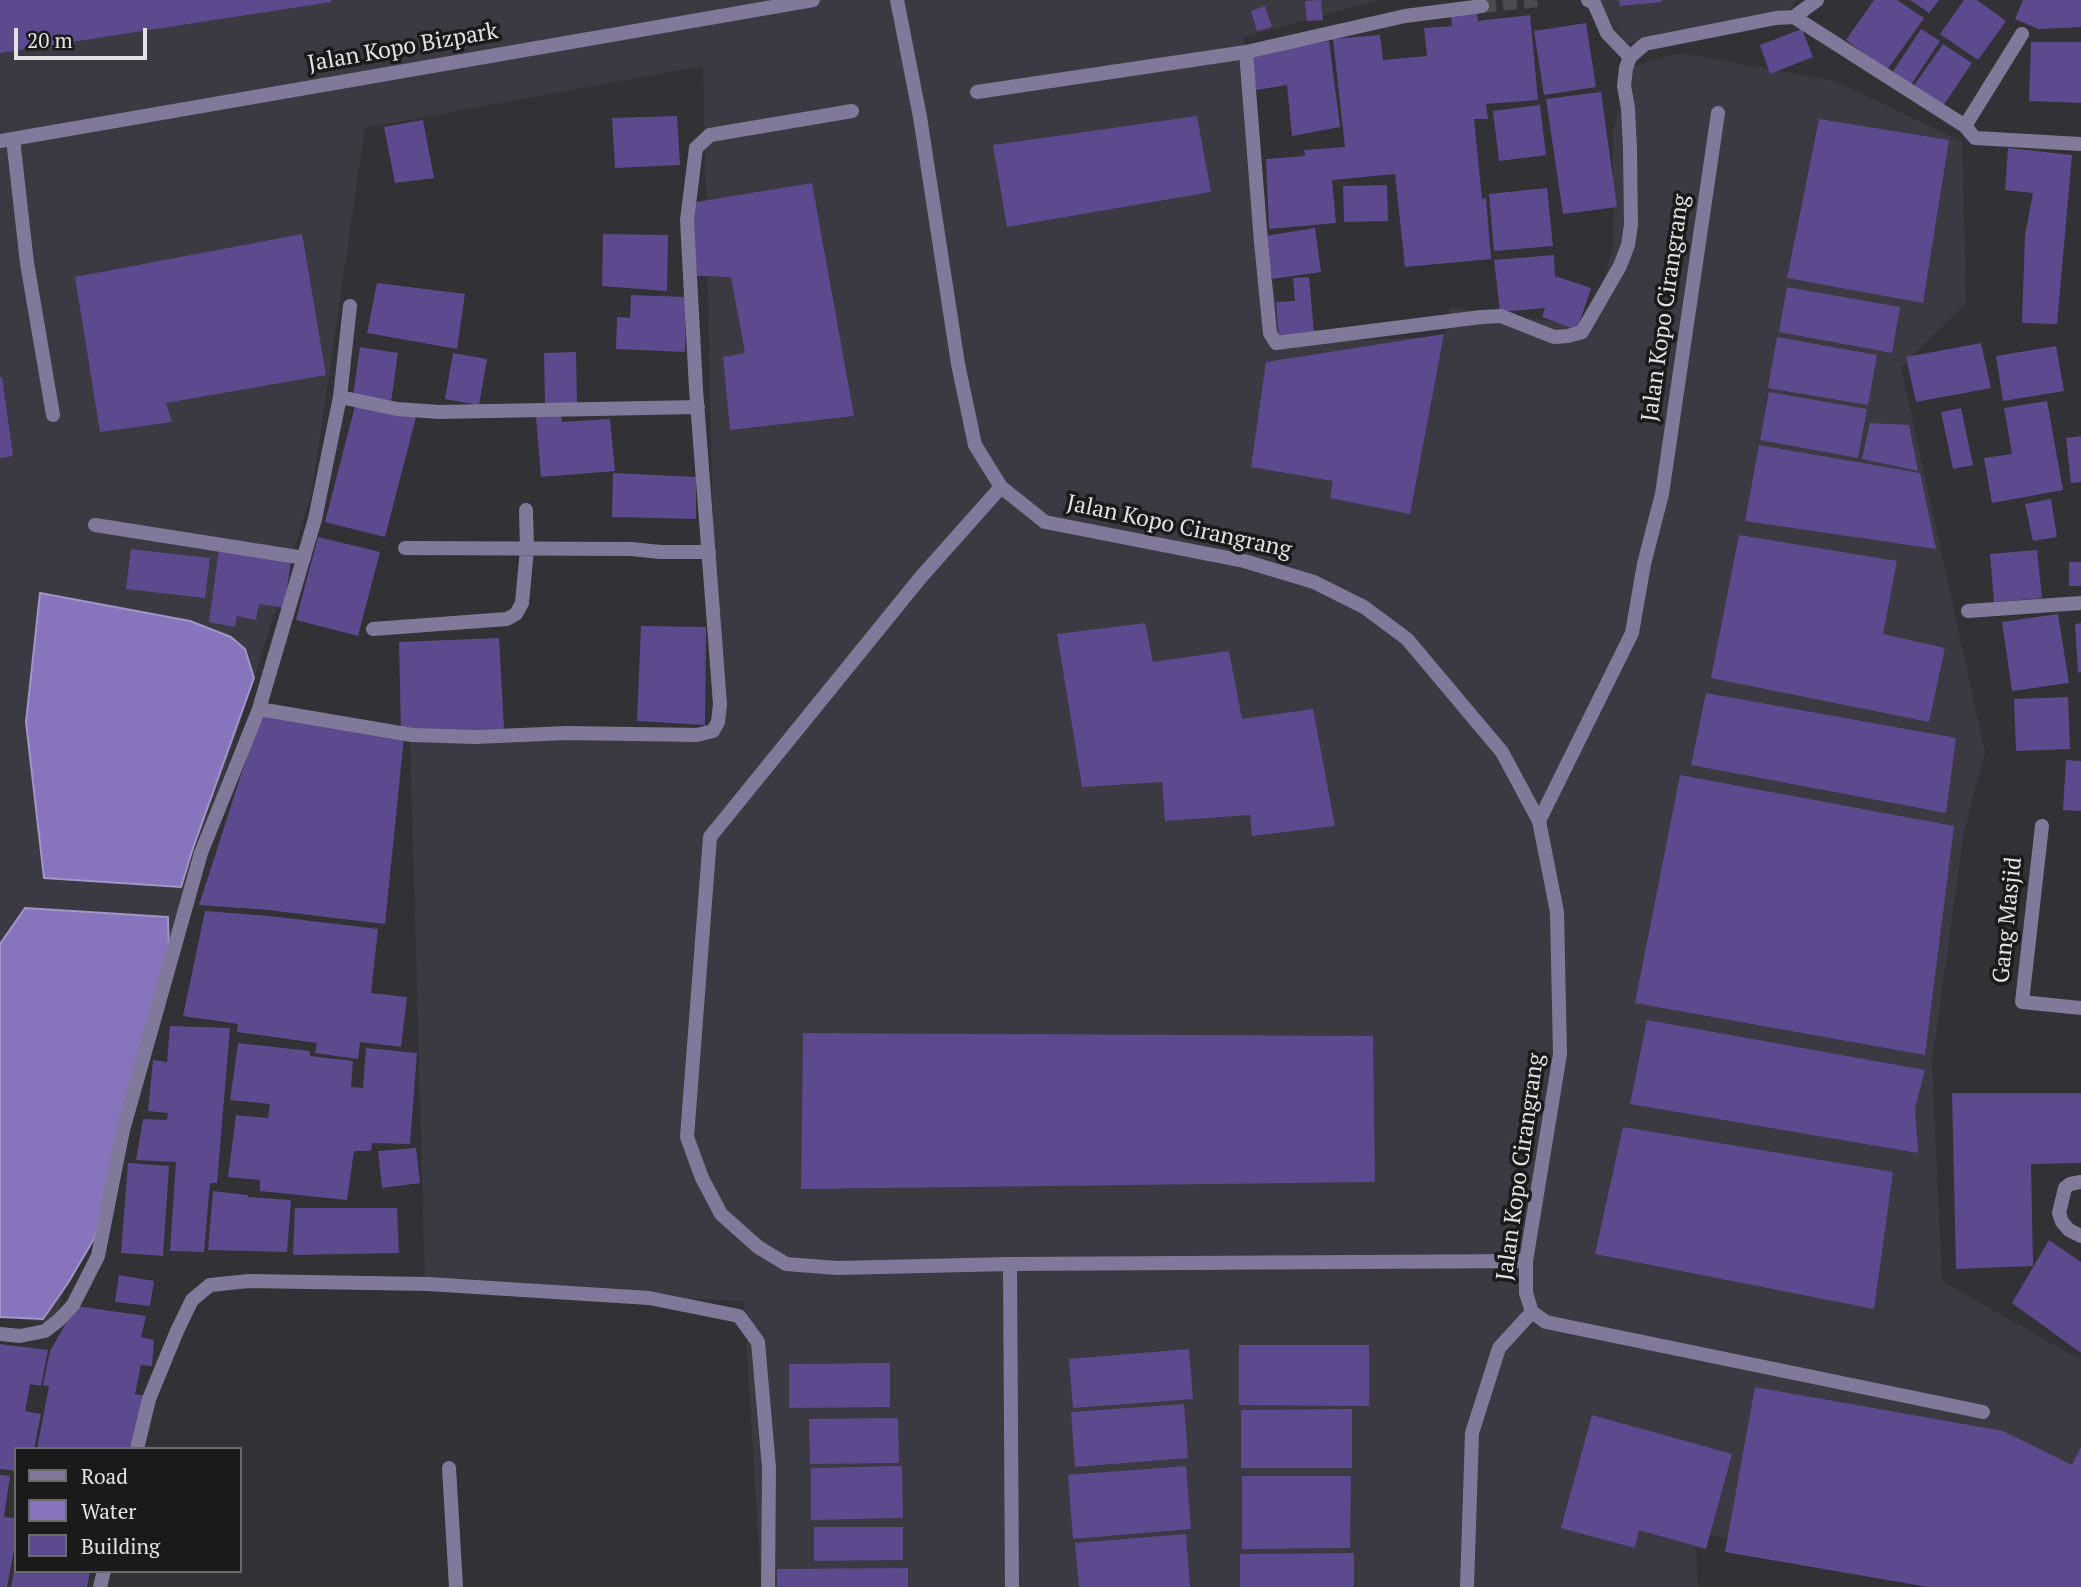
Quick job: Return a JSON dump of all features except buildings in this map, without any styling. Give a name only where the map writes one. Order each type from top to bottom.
[{"type":"street","name":"Jalan Kopo Bizpark","points":[[6,140],[813,0]]},
{"type":"street","name":"Jalan Kopo Cirangrang","points":[[897,0],[920,117],[958,364],[975,445],[1001,486],[1045,522],[1244,561],[1314,582],[1364,607],[1407,639],[1502,752],[1539,821],[1557,912],[1560,1054],[1526,1261],[1526,1293],[1532,1312],[1499,1348],[1472,1433],[1467,1587]]},
{"type":"street","points":[[1588,0],[1594,3],[1607,33],[1630,57]]},
{"type":"street","points":[[1246,52],[1270,333],[1276,343],[1501,316],[1554,337],[1568,336],[1582,332],[1620,266],[1628,245],[1631,225],[1630,149],[1624,86],[1630,57],[1646,44],[1776,18],[1794,17],[1817,0]]},
{"type":"street","points":[[977,92],[1246,52],[1405,16],[1482,6]]},
{"type":"street","points":[[1794,17],[1965,126],[1975,138],[2081,144]]},
{"type":"street","points":[[1965,126],[2022,34]]},
{"type":"street","points":[[260,709],[412,735],[697,735],[713,731],[718,722],[720,704],[687,220],[696,148],[709,135],[852,111]]},
{"type":"street","name":"Jalan Kopo Cirangrang","points":[[1539,821],[1632,633],[1644,564],[1662,494],[1718,113]]},
{"type":"street","points":[[6,140],[52,415]]},
{"type":"street","points":[[0,1334],[20,1336],[45,1331],[59,1320],[73,1305],[98,1256],[123,1130],[201,853],[260,709],[315,519],[340,397],[350,306]]},
{"type":"street","points":[[340,397],[397,409],[439,412],[698,407]]},
{"type":"street","points":[[1001,486],[921,577],[710,837],[687,1137],[702,1178],[721,1214],[758,1247],[786,1264],[837,1268],[1010,1264],[1526,1261]]},
{"type":"street","points":[[373,629],[507,620],[516,614],[522,604],[527,549],[526,510]]},
{"type":"street","points":[[95,526],[304,558]]},
{"type":"street","points":[[405,548],[709,552]]},
{"type":"street","points":[[1968,611],[2081,603]]},
{"type":"street","name":"Gang Masjid","points":[[2042,826],[2022,1002],[2081,1008]]},
{"type":"street","points":[[2081,1182],[2070,1184],[2066,1188],[2059,1213],[2069,1230],[2081,1236]]},
{"type":"street","points":[[1010,1264],[1012,1587]]},
{"type":"street","points":[[137,1447],[149,1399],[177,1331],[192,1300],[210,1285],[249,1281],[428,1284],[649,1298],[738,1316],[758,1342],[769,1468],[768,1587]]},
{"type":"street","points":[[1532,1312],[1546,1322],[1983,1412]]},
{"type":"street","points":[[449,1468],[456,1587]]},
{"type":"shaded area","points":[[0,0],[1379,0],[1244,37],[1281,344],[1444,336],[1450,307],[1590,327],[1613,248],[1613,133],[1627,68],[1681,53],[1834,81],[1962,141],[1966,303],[1901,367],[1985,752],[1964,833],[1932,1062],[1942,1281],[2081,1360],[2081,1587],[1926,1587],[1924,1584],[1695,1532],[1698,1587],[761,1587],[744,1301],[425,1288],[410,736],[717,726],[703,66],[365,128],[312,491],[54,1324],[0,1316]]},
{"type":"shaded area","points":[[1596,0],[1796,0],[1787,14],[1626,43]]},
{"type":"water","points":[[40,593],[190,621],[231,637],[245,649],[254,678],[181,887],[44,878],[26,722]]},
{"type":"water","points":[[25,908],[168,917],[169,956],[95,1237],[43,1319],[0,1317],[0,944]]},
{"type":"tunnel","points":[[1482,6],[1537,0]]}]
